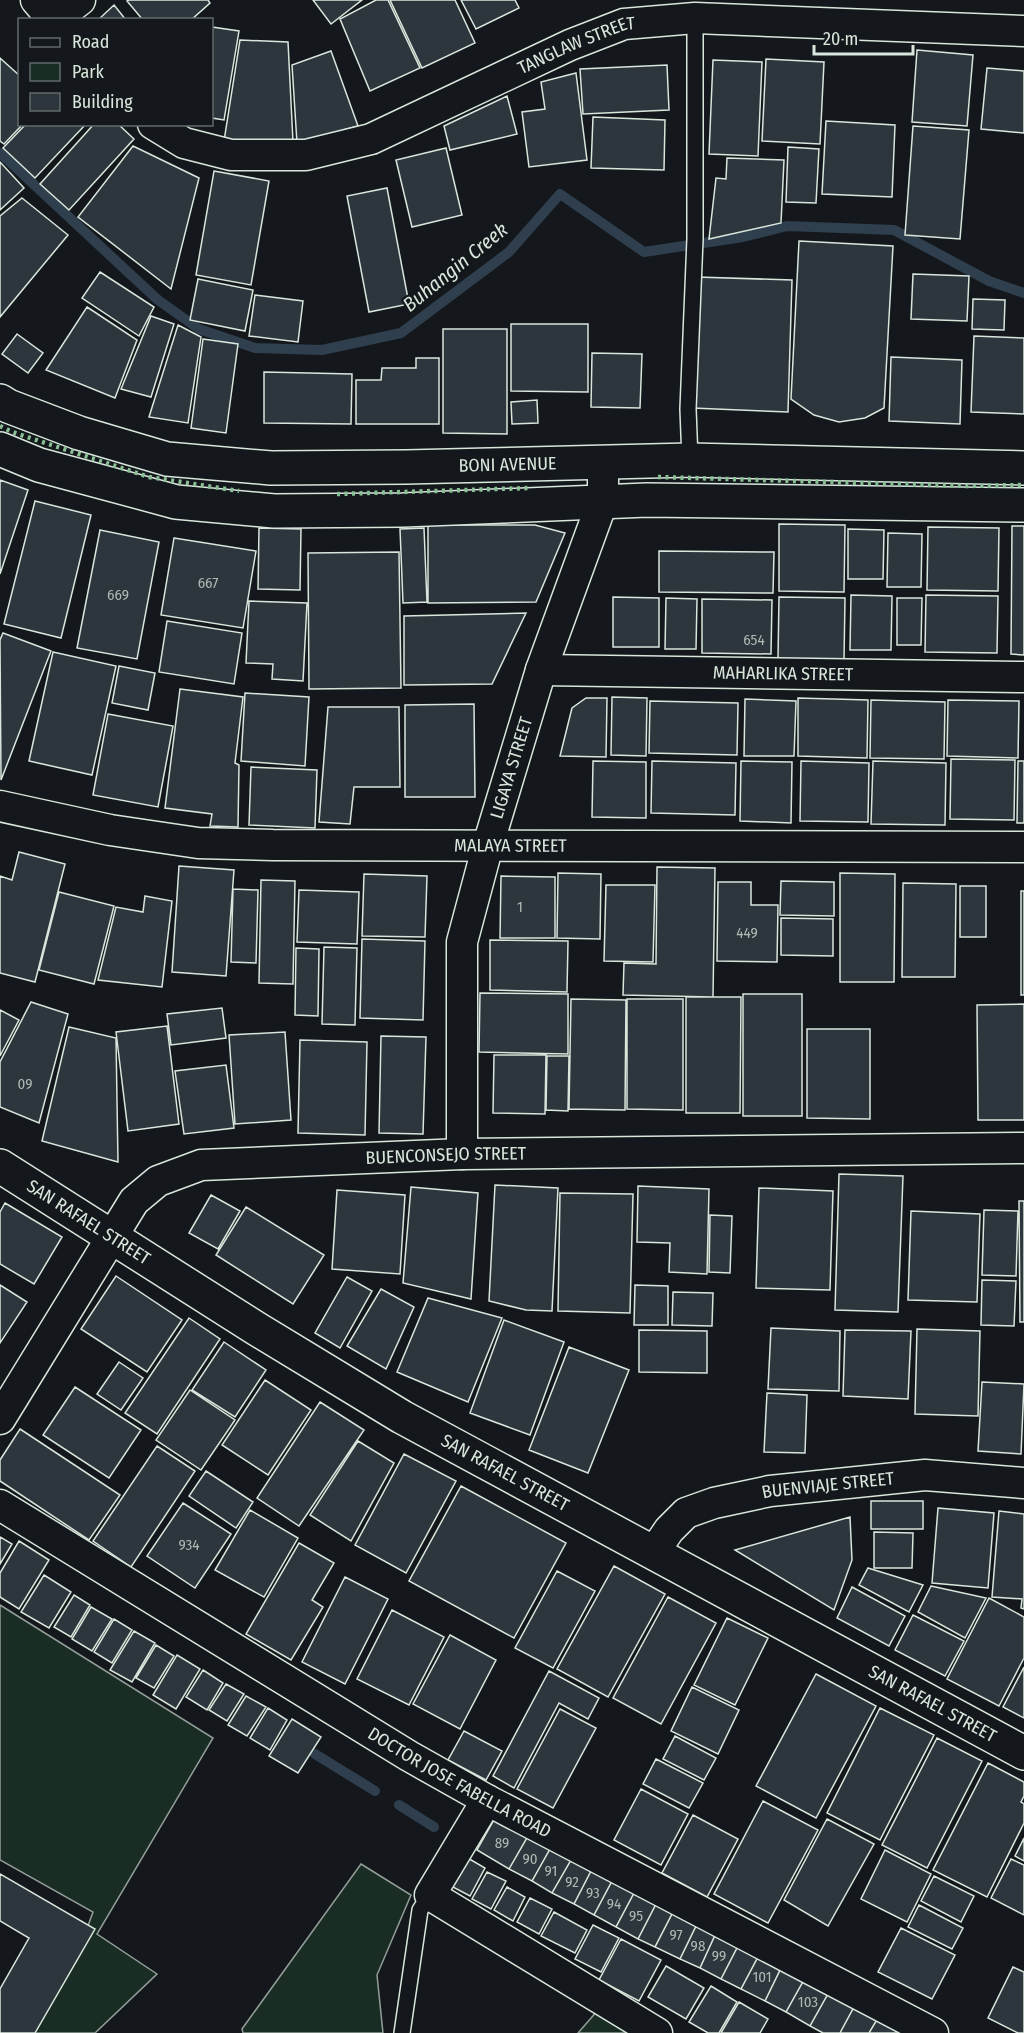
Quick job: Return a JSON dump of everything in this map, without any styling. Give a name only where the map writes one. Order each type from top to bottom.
[{"type":"main road","name":"BONI AVENUE","points":[[0,401],[79,433],[167,459],[270,468],[690,460],[1024,468]]},
{"type":"main road","points":[[0,449],[39,465],[176,502],[274,511],[403,510],[603,501],[1024,505]]},
{"type":"main road","name":"SAN RAFAEL STREET","points":[[0,1166],[257,1329],[402,1417],[1024,1754]]},
{"type":"street","points":[[36,0],[52,18]]},
{"type":"street","points":[[57,18],[80,0]]},
{"type":"street","name":"TANGLAW STREET","points":[[156,126],[184,143],[231,155],[306,155],[371,139],[570,45],[624,24],[695,18],[1024,32]]},
{"type":"street","name":"LIGAYA STREET","points":[[462,1154],[462,942],[488,845],[541,670],[603,501],[603,462]]},
{"type":"street","name":"MAHARLIKA STREET","points":[[541,670],[1024,677]]},
{"type":"street","name":"MALAYA STREET","points":[[0,806],[110,830],[198,843],[1024,847]]},
{"type":"street","name":"BUENCONSEJO STREET","points":[[0,1419],[134,1201],[158,1181],[201,1165],[462,1154],[1024,1148]]},
{"type":"street","name":"BUENVIAJE STREET","points":[[654,1552],[669,1530],[686,1513],[714,1503],[770,1491],[925,1474],[1024,1483]]},
{"type":"street","name":"DOCTOR JOSE FABELLA ROAD","points":[[0,1505],[409,1756],[487,1800],[933,2033]]},
{"type":"street","points":[[487,1800],[430,1895],[657,2033]]},
{"type":"lane","points":[[690,460],[688,409],[694,246],[695,18]]},
{"type":"lane","points":[[402,2033],[420,1910],[430,1895]]},
{"type":"green space","points":[[0,1605],[213,1738],[97,1934],[157,1974],[95,2033],[23,2033],[82,1942],[93,1912],[0,1860]]},
{"type":"green space","points":[[361,1864],[411,1895],[377,1975],[383,2033],[243,2033],[242,2029]]},
{"type":"green space","points":[[599,2009],[637,2033],[578,2033]]},
{"type":"building","points":[[208,0],[210,3],[193,18],[141,18],[127,1]]},
{"type":"building","points":[[313,0],[362,0],[331,24]]},
{"type":"building","points":[[376,0],[388,0],[420,68],[370,91],[340,19]]},
{"type":"building","points":[[390,0],[455,0],[475,43],[422,68]]},
{"type":"building","points":[[461,0],[515,0],[519,8],[476,29]]},
{"type":"building","points":[[114,5],[124,18],[100,18]]},
{"type":"building","points":[[213,27],[239,31],[224,120],[213,118]]},
{"type":"building","points":[[240,40],[288,42],[293,142],[224,141]]},
{"type":"building","points":[[917,50],[973,55],[967,126],[912,122]]},
{"type":"building","points":[[331,51],[358,126],[297,143],[292,65]]},
{"type":"building","points":[[0,58],[18,74],[18,126],[21,126],[4,144],[0,141]]},
{"type":"building","points":[[766,59],[824,62],[820,144],[762,141]]},
{"type":"building","points":[[713,60],[762,62],[758,156],[709,154]]},
{"type":"building","points":[[667,65],[669,110],[583,114],[580,69]]},
{"type":"building","points":[[987,68],[1024,71],[1024,133],[981,129]]},
{"type":"building","points":[[576,73],[587,160],[529,167],[522,112],[545,109],[541,82]]},
{"type":"building","points":[[507,96],[517,134],[450,150],[444,126]]},
{"type":"building","points":[[593,117],[665,120],[664,170],[591,168]]},
{"type":"building","points":[[826,121],[895,125],[892,197],[822,194]]},
{"type":"building","points":[[24,126],[84,126],[35,178],[3,148]]},
{"type":"building","points":[[92,126],[120,126],[134,139],[69,210],[40,184]]},
{"type":"building","points":[[913,126],[969,130],[960,239],[905,235]]},
{"type":"building","points":[[133,146],[199,178],[171,289],[78,217]]},
{"type":"building","points":[[788,147],[819,149],[816,203],[786,202]]},
{"type":"building","points":[[446,148],[462,215],[412,227],[396,160]]},
{"type":"building","points":[[727,158],[784,160],[781,223],[709,239],[716,178],[726,179]]},
{"type":"building","points":[[0,162],[24,188],[0,210]]},
{"type":"building","points":[[214,171],[269,181],[251,285],[196,275]]},
{"type":"building","points":[[387,188],[409,304],[369,312],[347,196]]},
{"type":"building","points":[[22,198],[68,235],[0,317],[0,216]]},
{"type":"building","points":[[799,241],[893,246],[884,408],[865,418],[839,422],[814,415],[791,399]]},
{"type":"building","points":[[100,272],[154,307],[139,336],[82,298]]},
{"type":"building","points":[[913,274],[969,276],[967,321],[911,319]]},
{"type":"building","points":[[696,277],[792,280],[788,412],[692,408]]},
{"type":"building","points":[[198,279],[253,290],[245,331],[190,320]]},
{"type":"building","points":[[255,295],[303,301],[298,342],[249,336]]},
{"type":"building","points":[[973,299],[1005,300],[1004,330],[972,329]]},
{"type":"building","points":[[87,307],[137,340],[115,398],[46,370]]},
{"type":"building","points":[[151,316],[174,324],[151,397],[121,389]]},
{"type":"building","points":[[511,324],[588,324],[588,392],[511,391]]},
{"type":"building","points":[[178,325],[201,337],[188,423],[149,417]]},
{"type":"building","points":[[443,329],[507,329],[507,434],[443,433]]},
{"type":"building","points":[[17,334],[43,353],[28,373],[2,354]]},
{"type":"building","points":[[974,336],[1024,338],[1024,414],[971,412]]},
{"type":"building","points":[[203,339],[238,344],[226,433],[191,428]]},
{"type":"building","points":[[592,353],[642,354],[640,408],[591,407]]},
{"type":"building","points":[[891,357],[962,360],[960,424],[889,421]]},
{"type":"building","points":[[416,358],[439,358],[439,424],[356,424],[356,380],[381,380],[382,368],[416,368]]},
{"type":"building","points":[[264,372],[352,374],[351,424],[264,423]]},
{"type":"building","points":[[537,400],[538,423],[512,424],[511,402]]},
{"type":"building","points":[[0,480],[28,490],[0,574]]},
{"type":"building","points":[[35,501],[91,515],[61,638],[4,624]]},
{"type":"building","points":[[779,524],[845,525],[844,592],[779,591]]},
{"type":"building","points":[[428,525],[535,525],[565,533],[536,602],[428,603]]},
{"type":"building","points":[[1012,526],[1024,526],[1024,655],[1011,654]]},
{"type":"building","points":[[928,527],[999,528],[998,591],[927,590]]},
{"type":"building","points":[[259,528],[301,529],[300,590],[258,589]]},
{"type":"building","points":[[424,528],[427,602],[403,603],[400,529]]},
{"type":"building","points":[[848,529],[884,530],[883,579],[848,579]]},
{"type":"building","points":[[100,530],[159,542],[137,659],[77,648]]},
{"type":"building","points":[[888,533],[922,534],[921,587],[887,587]]},
{"type":"building","points":[[174,538],[256,551],[243,628],[161,615]]},
{"type":"building","points":[[659,551],[774,552],[773,593],[659,592]]},
{"type":"building","points":[[399,552],[401,688],[309,689],[308,553]]},
{"type":"building","points":[[851,595],[892,596],[891,650],[850,650]]},
{"type":"building","points":[[926,595],[998,596],[997,653],[925,652]]},
{"type":"building","points":[[613,597],[659,598],[659,647],[613,647]]},
{"type":"building","points":[[779,597],[845,598],[844,660],[778,659]]},
{"type":"building","points":[[666,598],[697,599],[696,649],[665,649]]},
{"type":"building","points":[[897,598],[922,598],[921,645],[897,645]]},
{"type":"building","points":[[702,599],[772,600],[771,654],[702,653]]},
{"type":"building","points":[[249,601],[307,603],[303,681],[272,679],[273,664],[246,663]]},
{"type":"building","points":[[526,613],[492,684],[404,685],[404,616]]},
{"type":"building","points":[[167,621],[242,633],[234,684],[159,672]]},
{"type":"building","points":[[3,633],[51,651],[1,780],[0,640]]},
{"type":"building","points":[[53,652],[116,666],[92,775],[29,761]]},
{"type":"building","points":[[119,666],[155,673],[148,710],[112,703]]},
{"type":"building","points":[[180,689],[243,697],[235,763],[239,765],[238,827],[210,826],[212,814],[165,808]]},
{"type":"building","points":[[245,693],[309,697],[305,766],[241,761]]},
{"type":"building","points":[[612,697],[647,698],[646,756],[611,755]]},
{"type":"building","points":[[586,698],[607,698],[606,757],[560,756],[572,708]]},
{"type":"building","points":[[798,698],[868,700],[867,758],[798,756]]},
{"type":"building","points":[[745,699],[796,701],[794,756],[744,756]]},
{"type":"building","points":[[871,700],[945,702],[944,759],[870,758]]},
{"type":"building","points":[[948,700],[1019,701],[1018,758],[947,756]]},
{"type":"building","points":[[650,701],[738,703],[737,755],[649,753]]},
{"type":"building","points":[[474,704],[475,797],[405,797],[405,705]]},
{"type":"building","points":[[328,707],[399,707],[400,787],[354,787],[350,824],[319,822]]},
{"type":"building","points":[[108,714],[173,726],[158,807],[93,795]]},
{"type":"building","points":[[951,759],[1015,760],[1014,820],[950,819]]},
{"type":"building","points":[[593,761],[646,762],[646,818],[592,817]]},
{"type":"building","points":[[652,761],[736,763],[735,815],[651,813]]},
{"type":"building","points":[[741,761],[792,762],[791,823],[740,821]]},
{"type":"building","points":[[801,761],[869,763],[868,822],[800,821]]},
{"type":"building","points":[[873,761],[946,763],[945,825],[871,824]]},
{"type":"building","points":[[1018,761],[1024,761],[1024,823],[1017,823]]},
{"type":"building","points":[[251,767],[317,770],[315,828],[249,825]]},
{"type":"building","points":[[19,852],[65,864],[35,982],[0,973],[0,876],[12,880]]},
{"type":"building","points":[[179,866],[234,870],[226,976],[172,972]]},
{"type":"building","points":[[657,867],[715,868],[713,997],[623,995],[624,963],[656,964]]},
{"type":"building","points":[[558,873],[601,874],[600,939],[557,938]]},
{"type":"building","points":[[840,873],[895,874],[894,982],[840,982]]},
{"type":"building","points":[[364,874],[427,876],[425,937],[362,936]]},
{"type":"building","points":[[501,876],[555,877],[555,938],[500,938]]},
{"type":"building","points":[[261,880],[295,881],[293,984],[259,983]]},
{"type":"building","points":[[781,881],[834,882],[834,916],[780,915]]},
{"type":"building","points":[[718,882],[751,882],[751,905],[778,905],[777,962],[717,961]]},
{"type":"building","points":[[903,883],[956,884],[955,977],[902,977]]},
{"type":"building","points":[[606,885],[655,885],[653,962],[604,961]]},
{"type":"building","points":[[960,886],[986,886],[986,937],[960,937]]},
{"type":"building","points":[[233,889],[258,890],[256,963],[231,962]]},
{"type":"building","points":[[299,890],[359,892],[357,944],[297,942]]},
{"type":"building","points":[[1021,891],[1024,891],[1024,995],[1021,995]]},
{"type":"building","points":[[59,892],[114,906],[94,984],[39,970]]},
{"type":"building","points":[[145,896],[172,901],[162,987],[98,980],[116,907],[143,912]]},
{"type":"building","points":[[781,918],[833,919],[833,956],[781,955]]},
{"type":"building","points":[[362,939],[425,941],[423,1020],[360,1018]]},
{"type":"building","points":[[490,940],[568,941],[567,992],[490,990]]},
{"type":"building","points":[[324,947],[357,948],[355,1025],[322,1024]]},
{"type":"building","points":[[296,948],[319,949],[318,1016],[295,1015]]},
{"type":"building","points":[[480,993],[568,994],[568,1054],[479,1052]]},
{"type":"building","points":[[743,994],[802,994],[802,1116],[743,1116]]},
{"type":"building","points":[[686,997],[741,997],[740,1113],[686,1113]]},
{"type":"building","points":[[571,999],[626,1000],[625,1110],[569,1109]]},
{"type":"building","points":[[627,999],[683,999],[683,1110],[627,1109]]},
{"type":"building","points":[[31,1002],[68,1014],[39,1123],[0,1107],[0,1062]]},
{"type":"building","points":[[1024,1004],[1024,1120],[978,1120],[977,1005]]},
{"type":"building","points":[[222,1008],[226,1038],[171,1045],[167,1014]]},
{"type":"building","points":[[0,1010],[19,1020],[0,1056]]},
{"type":"building","points":[[167,1026],[179,1124],[128,1131],[116,1032]]},
{"type":"building","points":[[69,1027],[116,1038],[118,1162],[42,1141]]},
{"type":"building","points":[[807,1029],[870,1029],[870,1119],[807,1118]]},
{"type":"building","points":[[285,1032],[291,1120],[235,1124],[229,1035]]},
{"type":"building","points":[[381,1036],[426,1037],[423,1134],[379,1133]]},
{"type":"building","points":[[300,1040],[367,1042],[365,1135],[298,1133]]},
{"type":"building","points":[[494,1055],[546,1055],[545,1114],[493,1113]]},
{"type":"building","points":[[547,1056],[569,1056],[568,1111],[546,1110]]},
{"type":"building","points":[[226,1065],[234,1128],[184,1134],[175,1071]]},
{"type":"building","points":[[839,1174],[903,1176],[898,1312],[835,1310]]},
{"type":"building","points":[[495,1185],[558,1188],[552,1311],[526,1310],[489,1301]]},
{"type":"building","points":[[638,1186],[709,1189],[707,1274],[669,1272],[670,1243],[637,1242]]},
{"type":"building","points":[[411,1187],[478,1193],[471,1299],[403,1283]]},
{"type":"building","points":[[759,1188],[833,1191],[830,1290],[756,1288]]},
{"type":"building","points":[[337,1190],[405,1195],[400,1274],[332,1269]]},
{"type":"building","points":[[560,1193],[633,1194],[630,1313],[558,1311]]},
{"type":"building","points":[[211,1195],[240,1211],[218,1249],[189,1233]]},
{"type":"building","points":[[1019,1201],[1024,1201],[1024,1322],[1020,1322]]},
{"type":"building","points":[[5,1203],[62,1237],[34,1284],[0,1264],[0,1212]]},
{"type":"building","points":[[246,1207],[324,1255],[293,1304],[216,1255]]},
{"type":"building","points":[[984,1210],[1018,1211],[1016,1276],[982,1275]]},
{"type":"building","points":[[911,1211],[980,1214],[977,1302],[908,1300]]},
{"type":"building","points":[[710,1215],[732,1216],[730,1273],[709,1272]]},
{"type":"building","points":[[116,1276],[182,1320],[147,1372],[81,1329]]},
{"type":"building","points":[[347,1277],[372,1291],[340,1348],[315,1333]]},
{"type":"building","points":[[982,1280],[1016,1281],[1014,1326],[981,1325]]},
{"type":"building","points":[[0,1285],[27,1302],[0,1343]]},
{"type":"building","points":[[635,1285],[668,1286],[668,1325],[634,1325]]},
{"type":"building","points":[[381,1289],[414,1307],[386,1369],[347,1346]]},
{"type":"building","points":[[673,1292],[713,1293],[712,1326],[672,1325]]},
{"type":"building","points":[[428,1298],[502,1318],[468,1402],[397,1372]]},
{"type":"building","points":[[189,1318],[220,1339],[157,1434],[125,1413]]},
{"type":"building","points":[[504,1320],[564,1342],[530,1435],[470,1413]]},
{"type":"building","points":[[771,1328],[840,1331],[839,1391],[768,1389]]},
{"type":"building","points":[[917,1329],[980,1331],[978,1416],[915,1414]]},
{"type":"building","points":[[639,1330],[707,1331],[707,1373],[639,1372]]},
{"type":"building","points":[[845,1330],[911,1331],[908,1399],[843,1396]]},
{"type":"building","points":[[224,1342],[266,1370],[235,1417],[192,1390]]},
{"type":"building","points":[[569,1347],[629,1370],[588,1473],[529,1450]]},
{"type":"building","points":[[119,1362],[143,1378],[121,1410],[97,1394]]},
{"type":"building","points":[[265,1380],[311,1410],[268,1475],[222,1445]]},
{"type":"building","points":[[982,1382],[1024,1384],[1021,1454],[978,1451]]},
{"type":"building","points":[[75,1387],[141,1430],[109,1478],[43,1435]]},
{"type":"building","points":[[190,1390],[235,1420],[201,1470],[156,1440]]},
{"type":"building","points":[[767,1393],[807,1395],[805,1453],[764,1452]]},
{"type":"building","points":[[320,1402],[364,1430],[299,1526],[257,1498]]},
{"type":"building","points":[[20,1429],[120,1495],[89,1540],[0,1481],[0,1460]]},
{"type":"building","points":[[358,1441],[394,1463],[351,1541],[310,1515]]},
{"type":"building","points":[[157,1446],[195,1471],[131,1567],[93,1541]]},
{"type":"building","points":[[404,1454],[456,1481],[406,1573],[355,1545]]},
{"type":"building","points":[[206,1471],[253,1502],[236,1528],[189,1496]]},
{"type":"building","points":[[461,1486],[566,1543],[514,1638],[409,1581]]},
{"type":"building","points":[[871,1501],[923,1501],[923,1529],[871,1529]]},
{"type":"building","points":[[183,1503],[231,1534],[195,1588],[147,1556]]},
{"type":"building","points":[[938,1508],[994,1513],[988,1588],[932,1583]]},
{"type":"building","points":[[250,1510],[298,1538],[264,1597],[215,1570]]},
{"type":"building","points":[[999,1511],[1024,1514],[1024,1609],[1021,1608],[1022,1599],[992,1597]]},
{"type":"building","points":[[850,1517],[852,1560],[834,1610],[735,1550]]},
{"type":"building","points":[[874,1532],[913,1533],[912,1568],[874,1568]]},
{"type":"building","points":[[0,1537],[12,1544],[0,1564]]},
{"type":"building","points":[[19,1541],[49,1560],[19,1609],[0,1597],[0,1573]]},
{"type":"building","points":[[299,1543],[334,1563],[312,1600],[323,1607],[291,1660],[246,1634]]},
{"type":"building","points":[[614,1566],[665,1594],[608,1697],[557,1669]]},
{"type":"building","points":[[868,1568],[923,1585],[909,1612],[859,1585]]},
{"type":"building","points":[[557,1571],[595,1591],[553,1668],[515,1648]]},
{"type":"building","points":[[44,1575],[71,1592],[49,1628],[21,1612]]},
{"type":"building","points":[[345,1577],[388,1599],[345,1684],[302,1662]]},
{"type":"building","points":[[931,1586],[986,1598],[965,1638],[918,1612]]},
{"type":"building","points":[[852,1587],[905,1616],[889,1646],[837,1618]]},
{"type":"building","points":[[74,1595],[90,1605],[71,1637],[54,1627]]},
{"type":"building","points":[[668,1597],[716,1623],[661,1724],[613,1698]]},
{"type":"building","points":[[989,1598],[1024,1617],[1024,1658],[999,1706],[947,1679]]},
{"type":"building","points":[[91,1607],[112,1619],[92,1651],[72,1639]]},
{"type":"building","points":[[392,1610],[444,1637],[409,1705],[357,1679]]},
{"type":"building","points":[[913,1615],[964,1641],[945,1676],[895,1650]]},
{"type":"building","points":[[727,1618],[768,1638],[735,1705],[694,1685]]},
{"type":"building","points":[[114,1619],[132,1630],[112,1663],[94,1652]]},
{"type":"building","points":[[134,1631],[155,1643],[132,1682],[110,1670]]},
{"type":"building","points":[[450,1635],[496,1660],[460,1729],[413,1704]]},
{"type":"building","points":[[156,1645],[174,1656],[154,1688],[136,1678]]},
{"type":"building","points":[[177,1655],[200,1669],[176,1709],[153,1695]]},
{"type":"building","points":[[1024,1667],[1024,1718],[1003,1707]]},
{"type":"building","points":[[203,1670],[223,1683],[207,1710],[186,1697]]},
{"type":"building","points":[[549,1671],[599,1698],[588,1719],[559,1703],[514,1788],[493,1776]]},
{"type":"building","points":[[816,1674],[876,1706],[816,1818],[756,1786]]},
{"type":"building","points":[[226,1684],[244,1694],[227,1721],[209,1710]]},
{"type":"building","points":[[692,1687],[739,1710],[718,1754],[671,1731]]},
{"type":"building","points":[[246,1696],[266,1707],[247,1736],[228,1725]]},
{"type":"building","points":[[268,1708],[287,1720],[270,1750],[250,1738]]},
{"type":"building","points":[[880,1708],[934,1735],[880,1840],[827,1813]]},
{"type":"building","points":[[560,1709],[596,1728],[553,1808],[517,1789]]},
{"type":"building","points":[[292,1719],[321,1737],[298,1773],[269,1756]]},
{"type":"building","points":[[464,1731],[502,1751],[486,1780],[448,1760]]},
{"type":"building","points":[[675,1736],[716,1758],[704,1780],[663,1759]]},
{"type":"building","points":[[937,1738],[982,1761],[927,1868],[882,1845]]},
{"type":"building","points":[[656,1759],[703,1783],[689,1808],[643,1784]]},
{"type":"building","points":[[988,1763],[1024,1782],[1024,1796],[1021,1802],[1024,1804],[1024,1823],[987,1897],[933,1870]]},
{"type":"building","points":[[641,1789],[688,1814],[661,1865],[614,1840]]},
{"type":"building","points":[[763,1801],[818,1830],[768,1923],[714,1894]]},
{"type":"building","points":[[693,1815],[738,1839],[707,1897],[662,1873]]},
{"type":"building","points":[[495,1818],[528,1836],[509,1869],[477,1850]]},
{"type":"building","points":[[827,1819],[874,1844],[828,1926],[784,1900]]},
{"type":"building","points":[[528,1836],[550,1849],[532,1881],[509,1869]]},
{"type":"building","points":[[1024,1838],[1024,1861],[1015,1856]]},
{"type":"building","points":[[550,1849],[571,1860],[552,1893],[532,1881]]},
{"type":"building","points":[[885,1850],[931,1874],[907,1922],[861,1899]]},
{"type":"building","points":[[466,1857],[485,1868],[470,1896],[451,1886]]},
{"type":"building","points":[[1011,1859],[1024,1865],[1024,1915],[991,1898]]},
{"type":"building","points":[[571,1860],[591,1871],[574,1904],[552,1893]]},
{"type":"building","points":[[591,1871],[612,1881],[594,1915],[574,1904]]},
{"type":"building","points":[[487,1872],[506,1881],[491,1909],[472,1899]]},
{"type":"building","points":[[0,1874],[95,1929],[35,2033],[0,2033],[0,1989],[29,1938],[0,1921]]},
{"type":"building","points":[[934,1876],[974,1896],[961,1922],[921,1901]]},
{"type":"building","points":[[612,1881],[634,1893],[616,1927],[594,1915]]},
{"type":"building","points":[[507,1887],[525,1897],[513,1921],[494,1910]]},
{"type":"building","points":[[634,1893],[656,1904],[638,1939],[616,1927]]},
{"type":"building","points":[[530,1898],[552,1909],[539,1934],[517,1922]]},
{"type":"building","points":[[656,1904],[673,1912],[655,1947],[638,1939]]},
{"type":"building","points":[[919,1905],[963,1928],[952,1949],[908,1927]]},
{"type":"building","points":[[554,1912],[587,1930],[575,1953],[541,1936]]},
{"type":"building","points":[[673,1912],[697,1924],[680,1959],[655,1947]]},
{"type":"building","points":[[697,1924],[716,1933],[700,1968],[680,1959]]},
{"type":"building","points":[[593,1925],[619,1938],[601,1972],[575,1959]]},
{"type":"building","points":[[901,1928],[955,1955],[932,1999],[878,1972]]},
{"type":"building","points":[[716,1933],[739,1944],[721,1979],[700,1968]]},
{"type":"building","points":[[621,1939],[661,1960],[639,2001],[599,1980]]},
{"type":"building","points":[[739,1944],[759,1955],[741,1989],[721,1979]]},
{"type":"building","points":[[759,1955],[782,1966],[765,2001],[741,1989]]},
{"type":"building","points":[[666,1966],[704,1988],[686,2019],[648,1997]]},
{"type":"building","points":[[782,1966],[805,1978],[786,2012],[765,2001]]},
{"type":"building","points":[[1013,1967],[1024,1972],[1024,2033],[1018,2033],[988,2018]]},
{"type":"building","points":[[805,1978],[829,1992],[810,2026],[786,2012]]},
{"type":"building","points":[[711,1986],[737,2002],[719,2033],[708,2033],[689,2022]]},
{"type":"building","points":[[829,1992],[855,2005],[840,2033],[823,2033],[810,2026]]},
{"type":"building","points":[[739,2002],[768,2019],[760,2033],[721,2033]]},
{"type":"building","points":[[855,2005],[878,2018],[869,2033],[840,2033]]},
{"type":"building","points":[[878,2018],[902,2033],[869,2033]]},
{"type":"waterway","name":"Buhangin Creek","points":[[0,153],[158,300],[199,329],[255,348],[322,350],[401,333],[509,252],[560,194],[644,252],[743,237],[787,226],[894,230],[989,281],[1024,293]]},
{"type":"waterway","points":[[315,1754],[375,1791]]},
{"type":"waterway","points":[[399,1805],[434,1827]]},
{"type":"hedge","points":[[0,426],[149,477],[239,491]]},
{"type":"hedge","points":[[658,477],[967,486],[1024,485]]},
{"type":"hedge","points":[[337,494],[530,488]]}]
